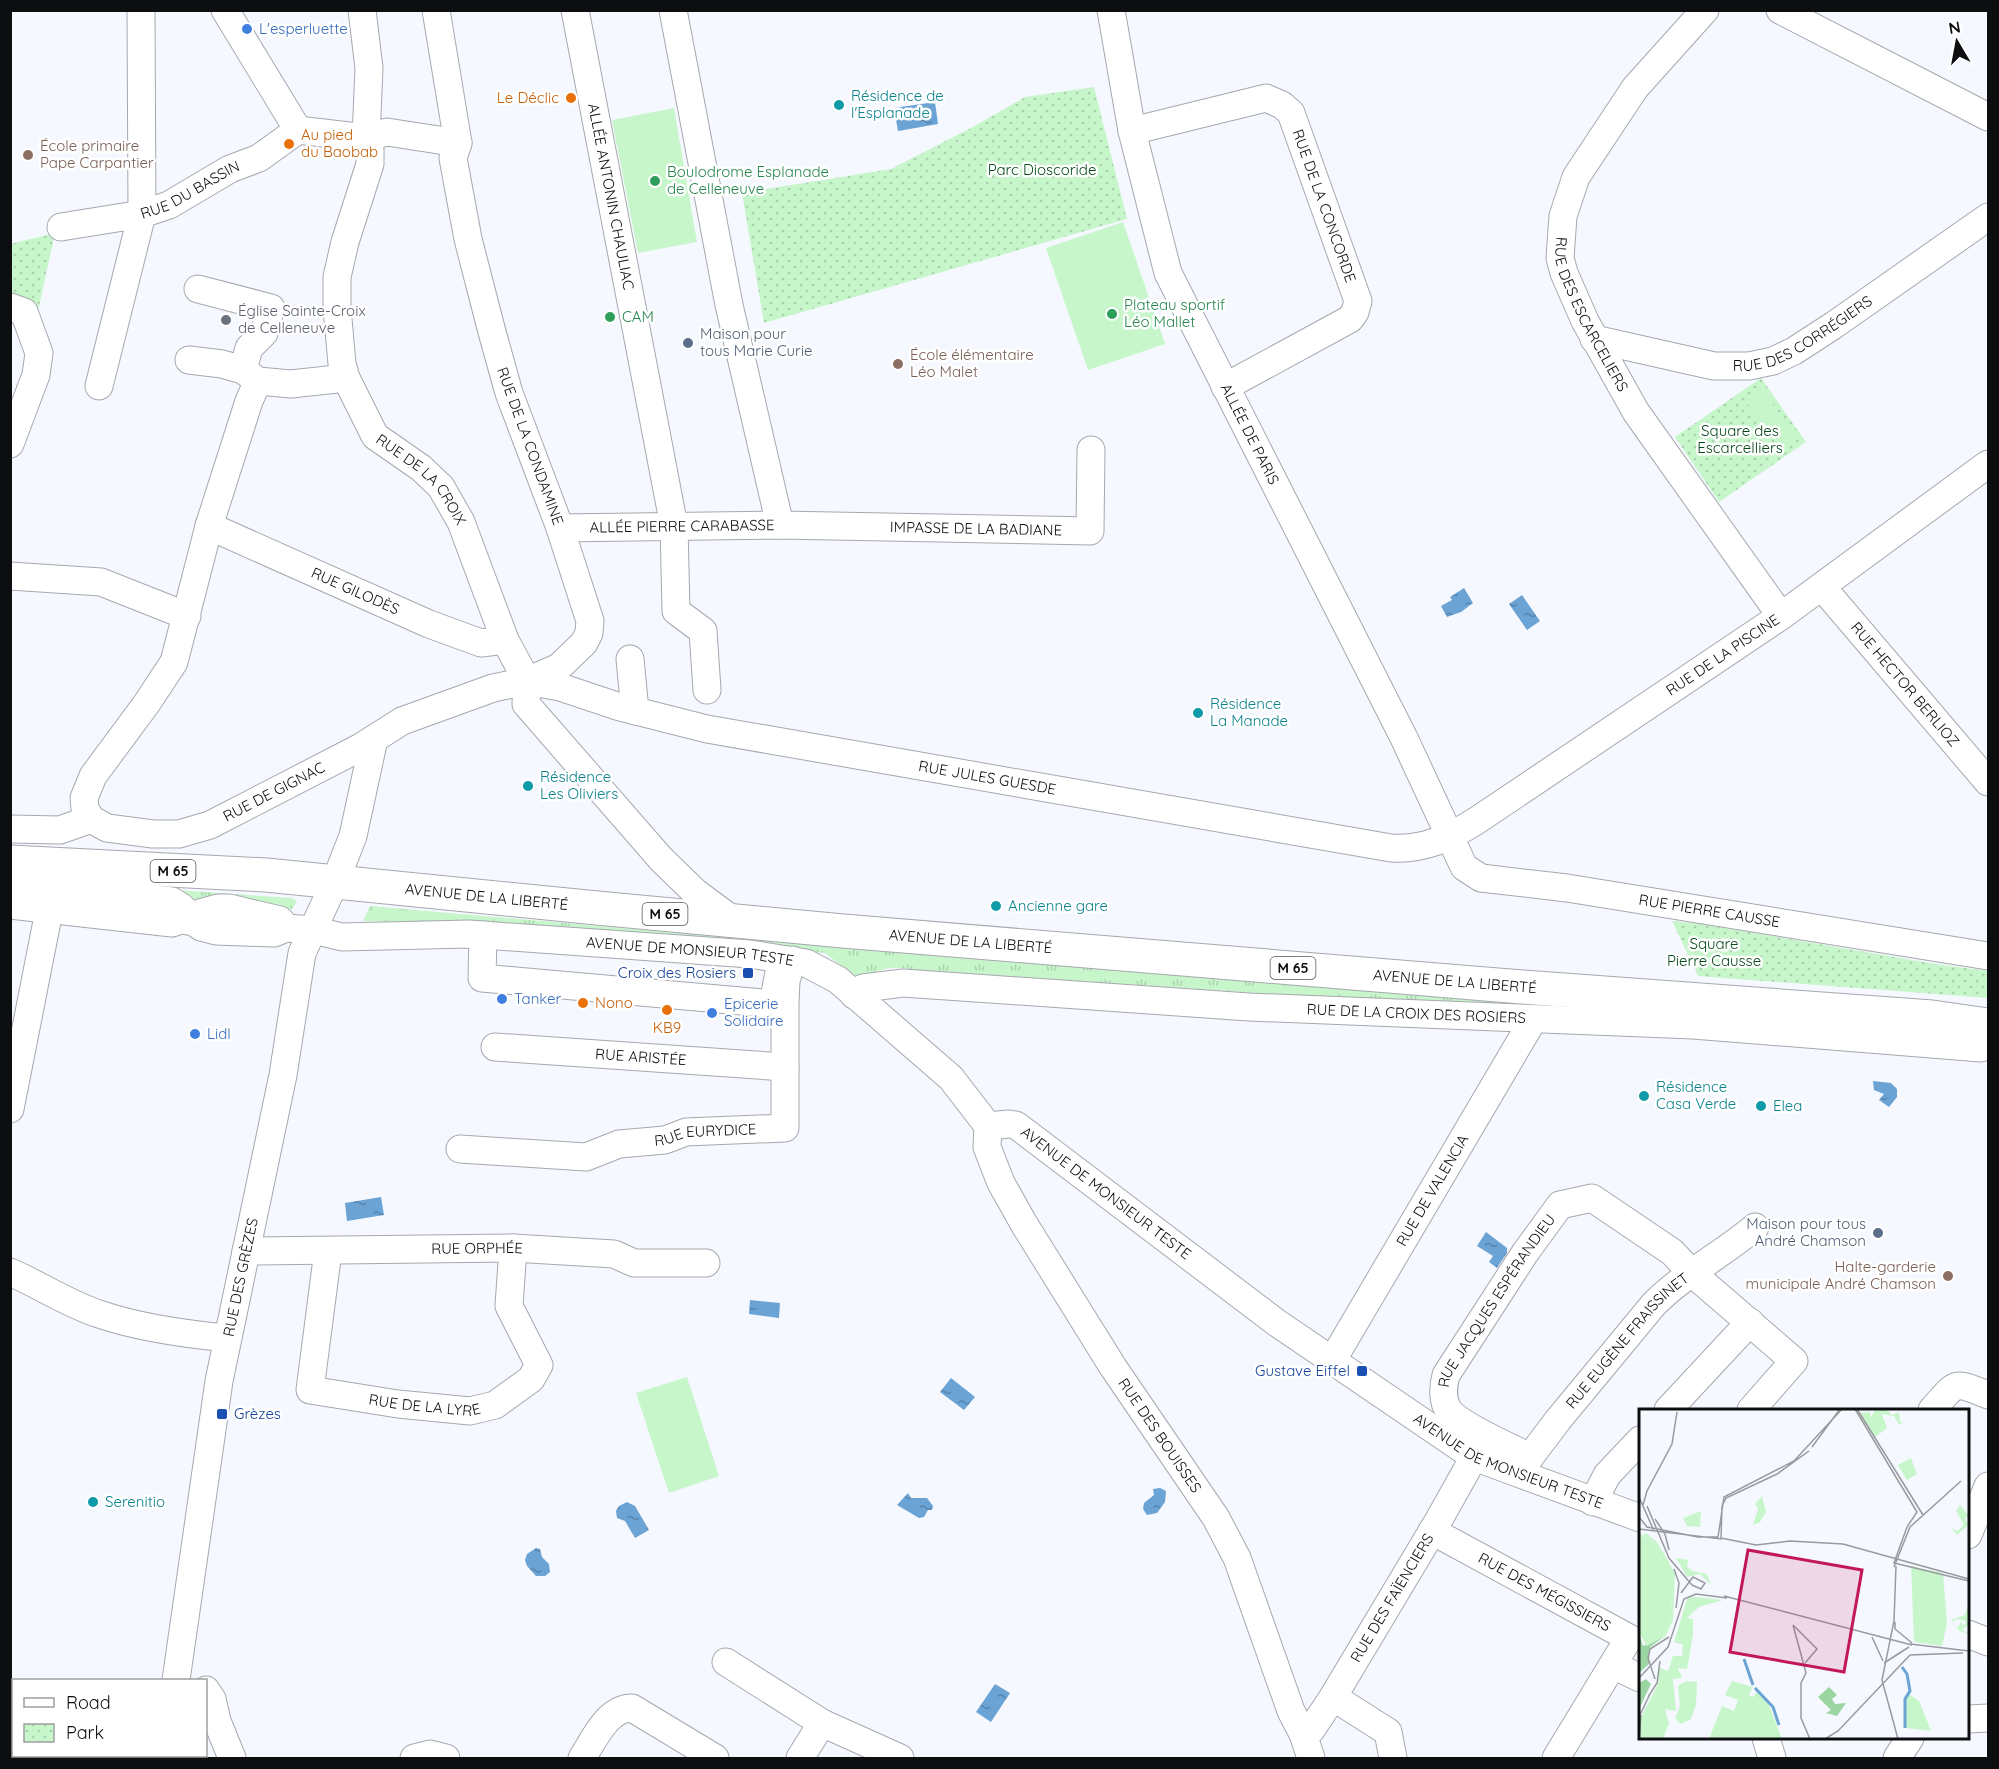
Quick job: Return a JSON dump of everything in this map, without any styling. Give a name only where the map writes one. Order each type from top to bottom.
[{"type":"main road","name":"AVENUE DE LA LIBERTÉ","points":[[10,862],[266,875],[733,920],[1522,987],[1932,1017],[1989,1016]]},
{"type":"main road","name":"M 65","points":[[10,885],[171,904],[188,918]]},
{"type":"main road","name":"AVENUE DE LA LIBERTÉ","points":[[1932,1017],[1985,1037]]},
{"type":"street","points":[[61,227],[142,214],[141,10]]},
{"type":"street","points":[[225,10],[298,130],[366,138],[387,132],[458,143]]},
{"type":"street","name":"RUE DE LA CROIX","points":[[362,10],[369,68],[366,138],[370,150],[370,164],[345,242],[337,277],[337,308],[342,364],[346,378],[375,436],[421,468],[441,487],[461,522],[505,640],[526,681],[526,704],[661,859],[695,892],[733,920]]},
{"type":"street","name":"RUE DE LA CONDAMINE","points":[[436,10],[458,143],[453,158],[468,239],[509,393],[560,528],[590,621],[589,633],[584,643],[559,666],[526,681]]},
{"type":"street","name":"ALLÉE ANTONIN CHAULIAC","points":[[575,10],[674,526],[676,611],[703,631],[707,690]]},
{"type":"street","name":"ALLÉE PIERRE CARABASSE","points":[[560,528],[780,525],[729,304],[673,10]]},
{"type":"street","name":"ALLÉE DE PARIS","points":[[1111,10],[1132,131],[1168,273],[1404,738],[1450,837]]},
{"type":"street","name":"RUE DES ESCARCELIERS","points":[[1705,10],[1635,88],[1576,177],[1563,216],[1560,258],[1564,273],[1594,339],[1636,412],[1781,616]]},
{"type":"street","points":[[1780,10],[1989,117]]},
{"type":"street","name":"RUE DE LA CONCORDE","points":[[1132,131],[1266,98],[1282,105],[1292,113],[1358,301],[1350,319],[1225,387]]},
{"type":"street","name":"RUE DU BASSIN","points":[[99,386],[142,214],[169,205],[230,169],[259,158],[298,130]]},
{"type":"street","name":"RUE DES CORRÉGIERS","points":[[1594,339],[1714,366],[1749,366],[1773,361],[1794,351],[1834,325],[1989,217]]},
{"type":"street","points":[[10,829],[60,830],[91,819],[85,809],[84,798],[93,776],[174,662],[209,526],[249,401],[251,375],[249,348],[264,333],[271,308],[198,289]]},
{"type":"street","points":[[10,307],[24,312],[39,353],[36,375],[10,444]]},
{"type":"street","points":[[189,360],[222,364],[251,375],[291,384],[346,378]]},
{"type":"street","name":"IMPASSE DE LA BADIANE","points":[[780,525],[1090,531],[1090,450]]},
{"type":"street","name":"RUE DE LA PISCINE","points":[[1450,837],[1781,616],[1989,464]]},
{"type":"street","name":"RUE GILODÈS","points":[[209,526],[429,624],[481,643],[505,640]]},
{"type":"street","points":[[10,576],[101,582],[187,615]]},
{"type":"street","name":"RUE HECTOR BERLIOZ","points":[[1822,586],[1989,782]]},
{"type":"street","points":[[630,659],[635,711]]},
{"type":"street","name":"RUE JULES GUESDE","points":[[526,681],[560,687],[635,711],[707,729],[1391,848],[1407,849],[1425,846],[1450,837]]},
{"type":"street","name":"RUE DE GIGNAC","points":[[91,819],[107,828],[153,834],[179,834],[210,825],[374,739],[402,721],[493,688],[526,681]]},
{"type":"street","name":"RUE DES GRÈZES","points":[[184,1677],[214,1414],[227,1338],[283,1075],[302,953],[335,882],[353,836],[374,739]]},
{"type":"street","name":"RUE PIERRE CAUSSE","points":[[1450,837],[1464,867],[1481,878],[1567,888],[1989,956]]},
{"type":"street","points":[[10,905],[172,923],[188,918]]},
{"type":"street","points":[[10,1109],[49,911]]},
{"type":"street","name":"AVENUE DE MONSIEUR TESTE","points":[[188,918],[201,927],[216,931],[274,933],[286,928],[313,930],[342,937],[483,935],[750,954],[806,963],[838,980],[951,1078],[988,1126],[1016,1125],[1277,1323],[1474,1457],[1525,1466],[1593,1502],[1639,1517]]},
{"type":"street","points":[[483,935],[482,978],[764,1003],[774,999],[785,959]]},
{"type":"street","name":"RUE EURYDICE","points":[[460,1149],[586,1157],[619,1144],[665,1140],[686,1132],[785,1128],[785,959]]},
{"type":"street","name":"RUE DE LA CROIX DES ROSIERS","points":[[854,995],[863,988],[903,983],[1249,1007],[1985,1037]]},
{"type":"street","name":"RUE DE VALENCIA","points":[[1332,1361],[1533,1020]]},
{"type":"street","name":"RUE ARISTÉE","points":[[495,1047],[785,1068]]},
{"type":"street","name":"RUE DES BOUISSES","points":[[988,1126],[987,1147],[1001,1183],[1024,1224],[1113,1367],[1226,1536],[1291,1711],[1307,1746]]},
{"type":"street","name":"RUE JACQUES ESPÉRANDIEU","points":[[1525,1466],[1450,1412],[1445,1402],[1444,1383],[1446,1375],[1513,1272],[1560,1205],[1592,1198],[1672,1252],[1692,1273],[1794,1361],[1752,1409]]},
{"type":"street","name":"RUE EUGÈNE FRAISSINET","points":[[1525,1466],[1558,1420],[1654,1304],[1669,1290],[1755,1227]]},
{"type":"street","name":"RUE ORPHÉE","points":[[246,1251],[513,1248],[614,1254],[634,1263],[706,1263]]},
{"type":"street","name":"RUE DE LA LYRE","points":[[328,1251],[310,1390],[398,1404],[470,1411],[495,1405],[531,1379],[539,1365],[509,1306],[513,1248]]},
{"type":"street","points":[[10,1272],[98,1314],[169,1331],[227,1338]]},
{"type":"street","points":[[1669,1409],[1750,1322]]},
{"type":"street","points":[[1933,1409],[1954,1386],[1962,1384],[1989,1395]]},
{"type":"street","points":[[1593,1502],[1607,1475],[1639,1442]]},
{"type":"street","name":"RUE DES FAÏENCIERS","points":[[1307,1746],[1311,1730],[1432,1531],[1474,1457]]},
{"type":"street","points":[[1969,1533],[1989,1486]]},
{"type":"street","name":"RUE DES MÉGISSIERS","points":[[1432,1531],[1635,1642],[1612,1665],[1556,1758]]},
{"type":"street","points":[[1969,1634],[1989,1642]]},
{"type":"street","points":[[726,1662],[822,1723],[900,1758]]},
{"type":"street","points":[[1612,1665],[1639,1677]]},
{"type":"street","points":[[207,1692],[212,1699],[211,1716],[232,1758]]},
{"type":"street","points":[[1333,1696],[1389,1732],[1393,1758]]},
{"type":"street","points":[[582,1758],[616,1711],[632,1708],[715,1758]]},
{"type":"street","points":[[1969,1719],[1989,1718]]},
{"type":"street","points":[[800,1758],[822,1723]]},
{"type":"street","points":[[1767,1739],[1772,1758]]},
{"type":"street","points":[[1897,1758],[1909,1739]]},
{"type":"street","points":[[414,1758],[429,1754],[446,1758]]},
{"type":"green space","name":"Parc Dioscoride","points":[[1094,87],[1127,219],[764,323],[742,193],[891,169],[1025,97]]},
{"type":"green space","name":"Boulodrome Esplanade de Celleneuve","points":[[674,108],[697,242],[638,253],[612,120]]},
{"type":"green space","name":"Plateau sportif Léo Mallet","points":[[1123,222],[1165,344],[1088,370],[1046,248]]},
{"type":"green space","points":[[55,233],[38,311],[11,300],[10,244]]},
{"type":"green space","name":"Square des Escarcelliers","points":[[1761,378],[1806,442],[1719,502],[1675,437]]},
{"type":"green space","points":[[1763,390],[1797,439],[1781,450],[1746,401]]},
{"type":"green space","points":[[88,884],[292,898],[297,901],[292,909],[266,912],[215,910]]},
{"type":"green space","points":[[370,906],[816,945],[1883,1023],[1689,1022],[900,968],[880,971],[859,980],[825,953],[494,925],[363,921]]},
{"type":"green space","name":"Square Pierre Causse","points":[[1672,921],[1988,971],[1988,998],[1698,976]]},
{"type":"green space","points":[[687,1377],[719,1476],[669,1493],[636,1393]]},
{"type":"water","points":[[935,102],[938,124],[898,131],[894,108]]},
{"type":"water","points":[[1464,588],[1473,603],[1461,612],[1447,617],[1441,606],[1452,600],[1450,597]]},
{"type":"water","points":[[1522,595],[1540,621],[1527,630],[1509,604]]},
{"type":"water","points":[[1873,1081],[1891,1083],[1897,1089],[1897,1097],[1889,1107],[1879,1100],[1884,1094],[1874,1090]]},
{"type":"water","points":[[381,1197],[384,1215],[347,1221],[345,1203]]},
{"type":"water","points":[[1486,1232],[1507,1248],[1507,1253],[1497,1268],[1489,1262],[1493,1256],[1477,1246]]},
{"type":"water","points":[[750,1300],[780,1303],[779,1318],[749,1314]]},
{"type":"water","points":[[951,1378],[975,1397],[964,1410],[940,1392]]},
{"type":"water","points":[[1160,1488],[1166,1491],[1165,1502],[1157,1513],[1147,1515],[1143,1509],[1144,1503],[1154,1495],[1153,1489]]},
{"type":"water","points":[[908,1493],[911,1498],[927,1498],[933,1506],[932,1510],[928,1510],[924,1517],[919,1518],[897,1505]]},
{"type":"water","points":[[627,1502],[635,1506],[649,1530],[635,1538],[625,1521],[617,1518],[616,1511],[619,1506]]},
{"type":"water","points":[[536,1548],[540,1549],[542,1557],[549,1564],[550,1572],[545,1576],[536,1576],[525,1560],[527,1554]]},
{"type":"water","points":[[995,1684],[1010,1693],[991,1722],[976,1712]]},
{"type":"place","name":"L'esperluette","points":[[247,29]]},
{"type":"place","name":"Le Déclic","points":[[571,98]]},
{"type":"place","name":"Résidence de l'Esplanade","points":[[839,105]]},
{"type":"place","name":"Au pied du Baobab","points":[[289,144]]},
{"type":"place","name":"École primaire Pape Carpantier","points":[[28,155]]},
{"type":"place","name":"Boulodrome Esplanade de Celleneuve","points":[[655,181]]},
{"type":"place","name":"Plateau sportif Léo Mallet","points":[[1112,314]]},
{"type":"place","name":"CAM","points":[[610,317]]},
{"type":"place","name":"Église Sainte-Croix de Celleneuve","points":[[226,320]]},
{"type":"place","name":"Maison pour tous Marie Curie","points":[[688,343]]},
{"type":"place","name":"École élémentaire Léo Malet","points":[[898,364]]},
{"type":"place","name":"Résidence La Manade","points":[[1198,713]]},
{"type":"place","name":"Résidence Les Oliviers","points":[[528,786]]},
{"type":"place","name":"Ancienne gare","points":[[996,906]]},
{"type":"place","name":"Croix des Rosiers","points":[[748,973]]},
{"type":"place","name":"Tanker","points":[[502,999]]},
{"type":"place","name":"Nono","points":[[583,1003]]},
{"type":"place","name":"KB9","points":[[667,1010]]},
{"type":"place","name":"Epicerie Solidaire","points":[[712,1013]]},
{"type":"place","name":"Lidl","points":[[195,1034]]},
{"type":"place","name":"Résidence Casa Verde","points":[[1644,1096]]},
{"type":"place","name":"Elea","points":[[1761,1106]]},
{"type":"place","name":"Maison pour tous André Chamson","points":[[1878,1233]]},
{"type":"place","name":"Halte-garderie municipale André Chamson","points":[[1948,1276]]},
{"type":"place","name":"Gustave Eiffel","points":[[1362,1371]]},
{"type":"place","name":"Grèzes","points":[[222,1414]]},
{"type":"place","name":"Serenitio","points":[[93,1502]]}]
